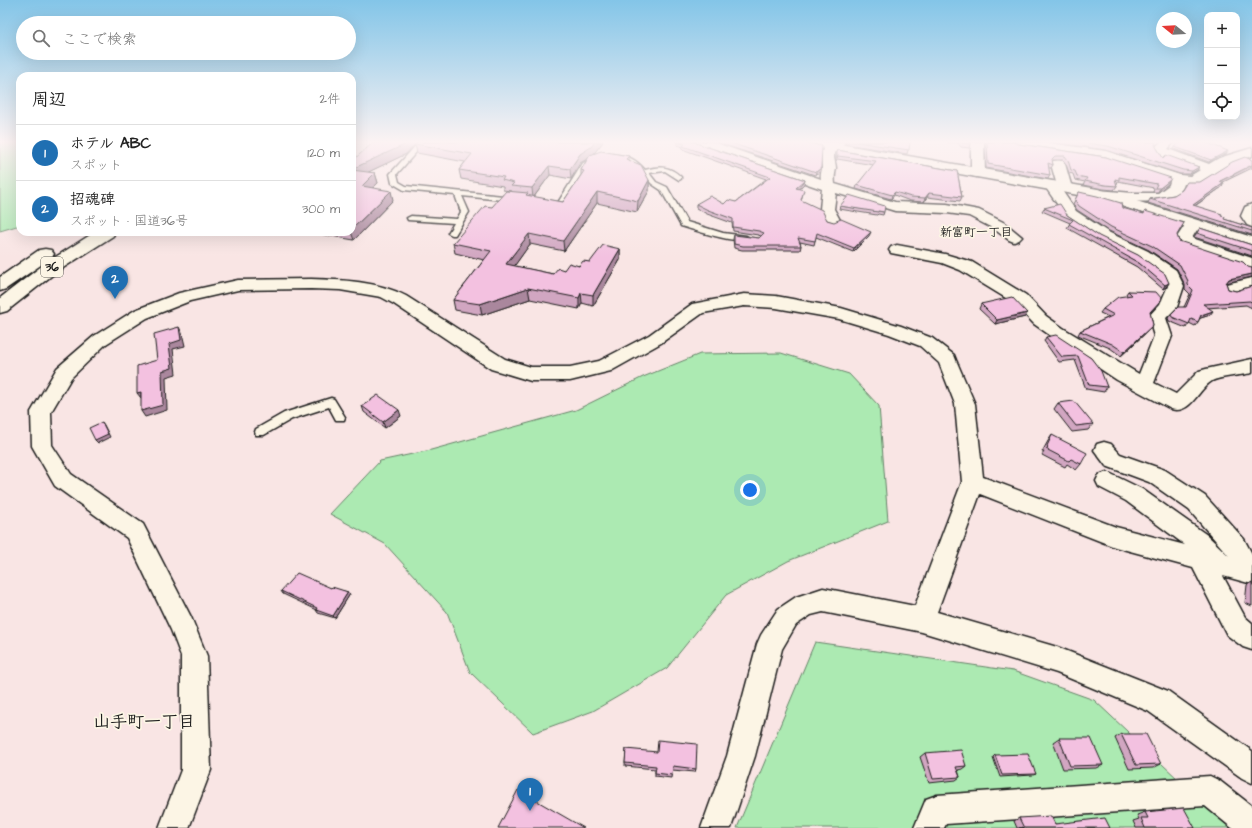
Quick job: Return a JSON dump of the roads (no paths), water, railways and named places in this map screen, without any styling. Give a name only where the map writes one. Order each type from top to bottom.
[{"type":"main road","points":[[1025,181],[1098,194],[1252,243]]},
{"type":"main road","name":"36","points":[[0,285],[43,255],[74,236]]},
{"type":"main road","name":"36","points":[[0,307],[49,268],[101,236]]},
{"type":"street","points":[[813,181],[899,207],[965,210],[978,213],[995,221],[1014,237]]},
{"type":"street","points":[[828,181],[827,209],[832,220]]},
{"type":"street","points":[[1058,181],[1058,186],[1071,214],[1103,235],[1142,254],[1170,274],[1176,286],[1168,307],[1157,317],[1163,336],[1144,385]]},
{"type":"street","points":[[1098,194],[1133,198],[1161,197],[1176,187],[1178,181]]},
{"type":"street","points":[[1252,208],[1248,216],[1252,222]]},
{"type":"street","points":[[1192,224],[1182,240],[1246,262],[1252,266]]},
{"type":"street","points":[[897,250],[945,259],[966,266],[1020,298],[1040,320],[1057,332],[1124,375],[1178,404],[1206,376],[1252,366]]},
{"type":"street","points":[[1232,288],[1252,283]]},
{"type":"street","points":[[174,828],[196,770],[194,656],[182,626],[135,531],[63,480],[42,446],[41,412],[64,373],[100,340],[141,314],[185,297],[238,286],[340,285],[386,292],[498,364],[531,374],[570,374],[604,366],[655,339],[698,308],[744,300],[776,302],[841,314],[895,330],[926,342],[947,360],[965,404],[973,482],[922,620]]},
{"type":"street","points":[[1104,450],[1113,460],[1156,476],[1198,503],[1236,546],[1251,572]]},
{"type":"street","points":[[973,482],[1115,536],[1251,572]]},
{"type":"street","points":[[1107,482],[1134,495],[1199,542],[1211,562],[1236,626],[1252,638]]},
{"type":"street","points":[[716,828],[741,756],[770,644],[787,617],[805,605],[824,600],[922,620],[1057,660],[1158,701],[1252,768]]},
{"type":"street","points":[[929,828],[937,810],[1210,791],[1252,825]]},
{"type":"lane","points":[[395,181],[396,183],[404,188],[520,200]]},
{"type":"lane","points":[[551,203],[562,204],[576,181]]},
{"type":"lane","points":[[652,181],[664,189],[684,224],[705,231],[733,237],[752,238]]},
{"type":"lane","points":[[452,233],[464,212],[458,194]]},
{"type":"lane","points":[[411,218],[459,221]]},
{"type":"lane","points":[[260,432],[288,416],[332,402],[340,417]]},
{"type":"place","name":"招魂碑","points":[[115,299]]},
{"type":"place","name":"ホテル ABC","points":[[530,811]]},
{"type":"district","name":"新富町一丁目","points":[[976,232]]},
{"type":"district","name":"山手町一丁目","points":[[144,722]]}]
